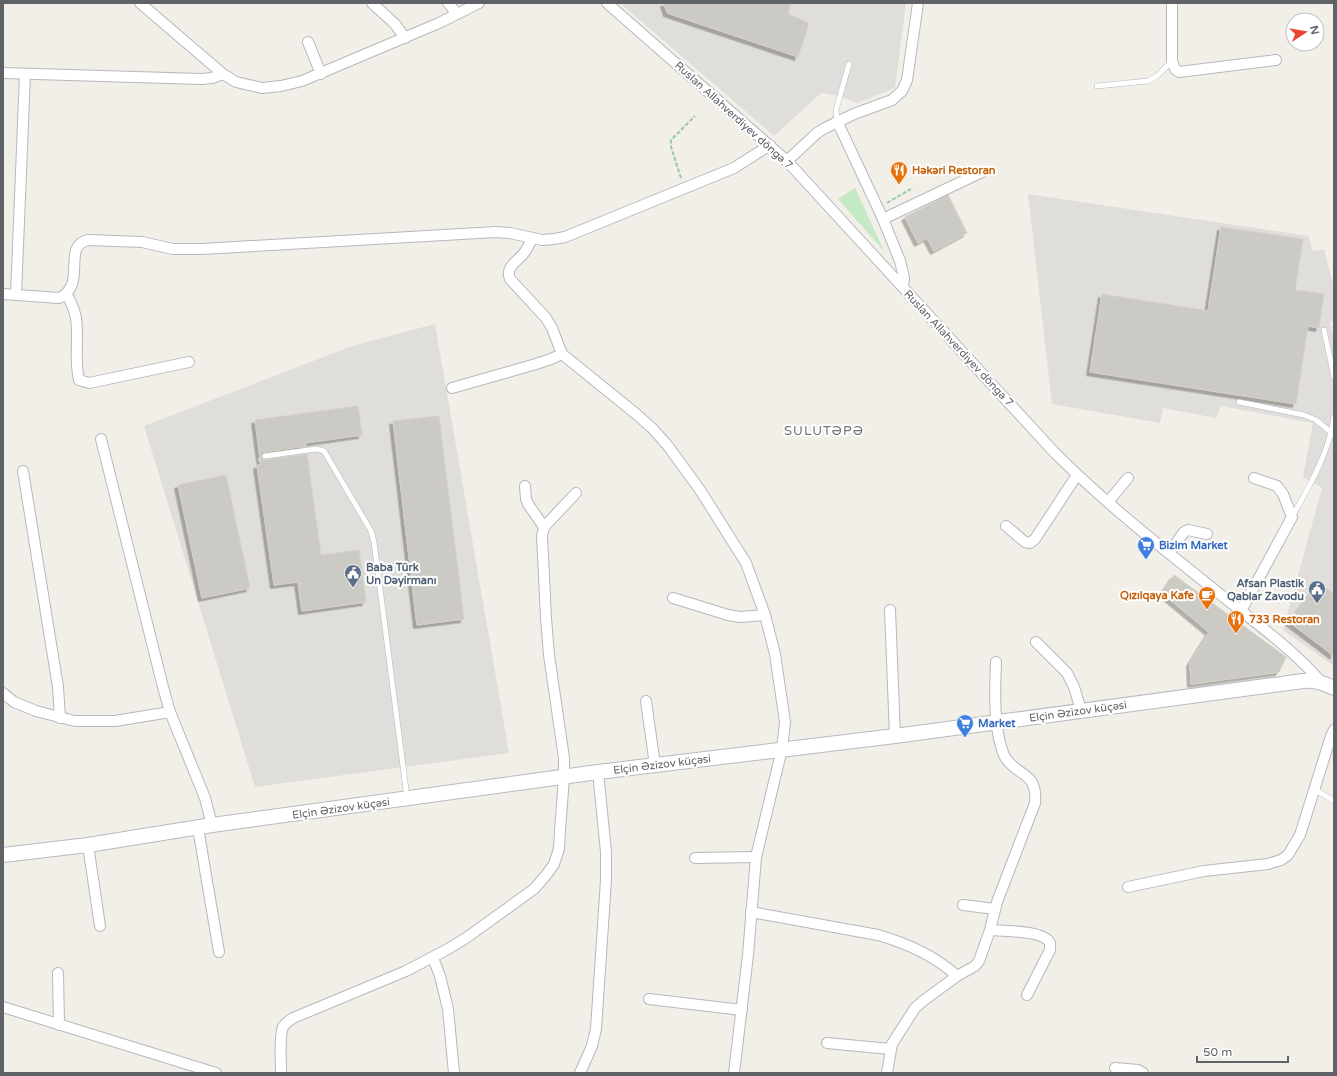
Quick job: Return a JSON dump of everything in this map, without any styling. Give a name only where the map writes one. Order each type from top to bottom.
[{"type":"street","points":[[140,3],[223,74],[236,82],[262,88],[281,86],[302,81],[320,74],[405,38],[478,3]]},
{"type":"street","points":[[372,3],[395,24],[405,38]]},
{"type":"street","points":[[448,3],[457,14]]},
{"type":"street","name":"Ruslan Allahverdiyev döngə 7","points":[[607,3],[787,161],[1054,452],[1077,475],[1169,553],[1298,657],[1321,682]]},
{"type":"street","points":[[787,161],[817,133],[837,121],[892,100],[902,92],[907,80],[918,3]]},
{"type":"street","points":[[1172,3],[1172,61],[1175,69],[1179,72],[1276,60]]},
{"type":"street","points":[[308,42],[320,74]]},
{"type":"street","points":[[3,73],[201,79],[212,78],[223,74]]},
{"type":"street","points":[[16,295],[25,74]]},
{"type":"street","points":[[837,121],[883,219],[902,270],[904,278],[903,287]]},
{"type":"street","points":[[3,294],[60,298],[67,295],[71,289],[73,281],[75,252],[78,245],[82,241],[88,240],[142,242],[173,249],[202,249],[496,232],[510,233],[542,240],[554,240],[566,237],[734,168],[770,145]]},
{"type":"street","points":[[883,219],[982,172]]},
{"type":"street","points":[[532,238],[524,253],[510,267],[508,274],[510,280],[546,318],[552,328],[562,354],[653,429],[668,446],[700,490],[746,563],[765,615],[775,654],[785,722],[782,749],[756,857],[748,955],[734,1073]]},
{"type":"street","points":[[67,295],[76,318],[77,371],[79,380],[89,383],[189,362]]},
{"type":"street","points":[[452,388],[536,364],[562,354]]},
{"type":"street","points":[[101,439],[162,687],[170,712],[205,798],[212,826]]},
{"type":"street","points":[[23,471],[58,687],[60,718]]},
{"type":"street","points":[[1006,526],[1025,542],[1030,543],[1036,539],[1077,475]]},
{"type":"street","points":[[1108,502],[1128,478]]},
{"type":"street","points":[[1241,611],[1292,517],[1283,494],[1277,486],[1254,478]]},
{"type":"street","points":[[525,486],[528,504],[544,527]]},
{"type":"street","points":[[281,1073],[281,1036],[286,1023],[293,1018],[406,971],[433,958],[466,938],[534,889],[548,874],[554,864],[558,849],[564,777],[564,758],[549,655],[542,536],[544,527],[576,493]]},
{"type":"street","points":[[1169,553],[1184,532],[1188,530],[1207,534]]},
{"type":"street","points":[[672,598],[728,615],[740,617],[765,615]]},
{"type":"street","points":[[890,610],[895,736]]},
{"type":"street","points":[[1036,642],[1067,673],[1074,687],[1081,710]]},
{"type":"street","points":[[887,1073],[890,1049],[894,1039],[915,1008],[923,1000],[957,976],[975,966],[979,961],[990,930],[995,909],[1035,803],[1036,794],[1032,782],[1012,766],[1005,757],[996,722],[996,662]]},
{"type":"street","name":"Elçin Əzizov küçəsi","points":[[3,855],[88,845],[198,828],[598,772],[895,736],[1303,681],[1312,680],[1321,682]]},
{"type":"street","points":[[1321,682],[1334,688]]},
{"type":"street","points":[[3,693],[14,702],[36,711],[75,721],[115,721],[170,712]]},
{"type":"street","points":[[646,701],[655,765]]},
{"type":"street","points":[[1128,887],[1204,870],[1268,864],[1281,860],[1288,855],[1300,835],[1334,730]]},
{"type":"street","points":[[580,1073],[592,1046],[596,1030],[606,880],[606,852],[598,772]]},
{"type":"street","points":[[198,828],[219,952]]},
{"type":"street","points":[[88,845],[100,926]]},
{"type":"street","points":[[695,858],[756,857]]},
{"type":"street","points":[[963,905],[995,909]]},
{"type":"street","points":[[751,912],[890,938],[908,944],[938,962],[957,976]]},
{"type":"street","points":[[990,930],[1039,935],[1050,943],[1050,950],[1027,995]]},
{"type":"street","points":[[433,958],[440,976],[448,1009],[454,1073]]},
{"type":"street","points":[[58,973],[59,1025]]},
{"type":"street","points":[[649,998],[742,1010]]},
{"type":"street","points":[[3,1007],[216,1073]]},
{"type":"street","points":[[827,1043],[890,1049]]},
{"type":"street","points":[[1115,1068],[1138,1070],[1143,1073]]},
{"type":"lane","points":[[1097,86],[1148,81],[1157,76],[1172,61]]},
{"type":"lane","points":[[837,121],[836,110],[849,64]]},
{"type":"lane","points":[[1324,330],[1334,377]]},
{"type":"lane","points":[[1239,402],[1304,415],[1316,420],[1333,434]]},
{"type":"lane","points":[[1292,517],[1319,467],[1333,434],[1334,417]]},
{"type":"lane","points":[[265,456],[316,449],[324,451],[371,531],[374,542],[407,799]]},
{"type":"lane","points":[[1314,789],[1334,801]]},
{"type":"path","points":[[684,188],[671,147],[671,140],[695,116]]},
{"type":"path","points":[[878,208],[911,189]]},
{"type":"shaded area","points":[[620,3],[906,3],[895,88],[857,103],[839,96],[821,93],[774,136]]},
{"type":"shaded area","points":[[1028,194],[1308,236],[1313,251],[1324,249],[1334,288],[1334,320],[1330,322],[1334,340],[1334,666],[1283,630],[1322,488],[1303,477],[1313,423],[1221,406],[1216,418],[1163,408],[1160,423],[1052,404]]},
{"type":"shaded area","name":"Baba Türk Un Dəyirmanı","points":[[435,324],[509,753],[255,787],[144,426],[352,346]]},
{"type":"green space","points":[[855,188],[884,251],[838,199]]},
{"type":"building","points":[[664,3],[791,3],[788,14],[809,23],[798,57],[667,13]]},
{"type":"building","points":[[948,195],[967,233],[934,251],[927,238],[918,243],[905,217]]},
{"type":"building","points":[[1221,227],[1303,239],[1295,290],[1324,294],[1319,328],[1308,326],[1296,404],[1090,372],[1102,294],[1208,311]]},
{"type":"building","points":[[358,406],[362,435],[305,443],[306,446],[264,452],[261,455],[262,459],[265,460],[307,454],[321,555],[359,550],[366,602],[302,611],[298,582],[274,585],[257,465],[261,465],[255,420]]},
{"type":"building","points":[[439,416],[464,619],[417,625],[393,421]]},
{"type":"building","points":[[226,475],[250,588],[202,598],[178,485]]},
{"type":"building","points":[[1174,575],[1286,657],[1279,672],[1191,684],[1190,663],[1209,632],[1162,593]]},
{"type":"building","points":[[1319,583],[1334,594],[1334,656],[1289,622]]},
{"type":"place","name":"Həkəri Restoran","points":[[899,185]]},
{"type":"place","name":"Bizim Market","points":[[1146,560]]},
{"type":"place","name":"Baba Türk Un Dəyirmanı","points":[[353,588]]},
{"type":"place","name":"Afsan Plastik Qablar Zavodu","points":[[1317,604]]},
{"type":"place","name":"Qızılqaya Kafe","points":[[1207,610]]},
{"type":"place","name":"733 Restoran","points":[[1236,634]]},
{"type":"place","name":"Market","points":[[965,738]]},
{"type":"district","name":"SULUTƏPƏ","points":[[824,430]]}]
